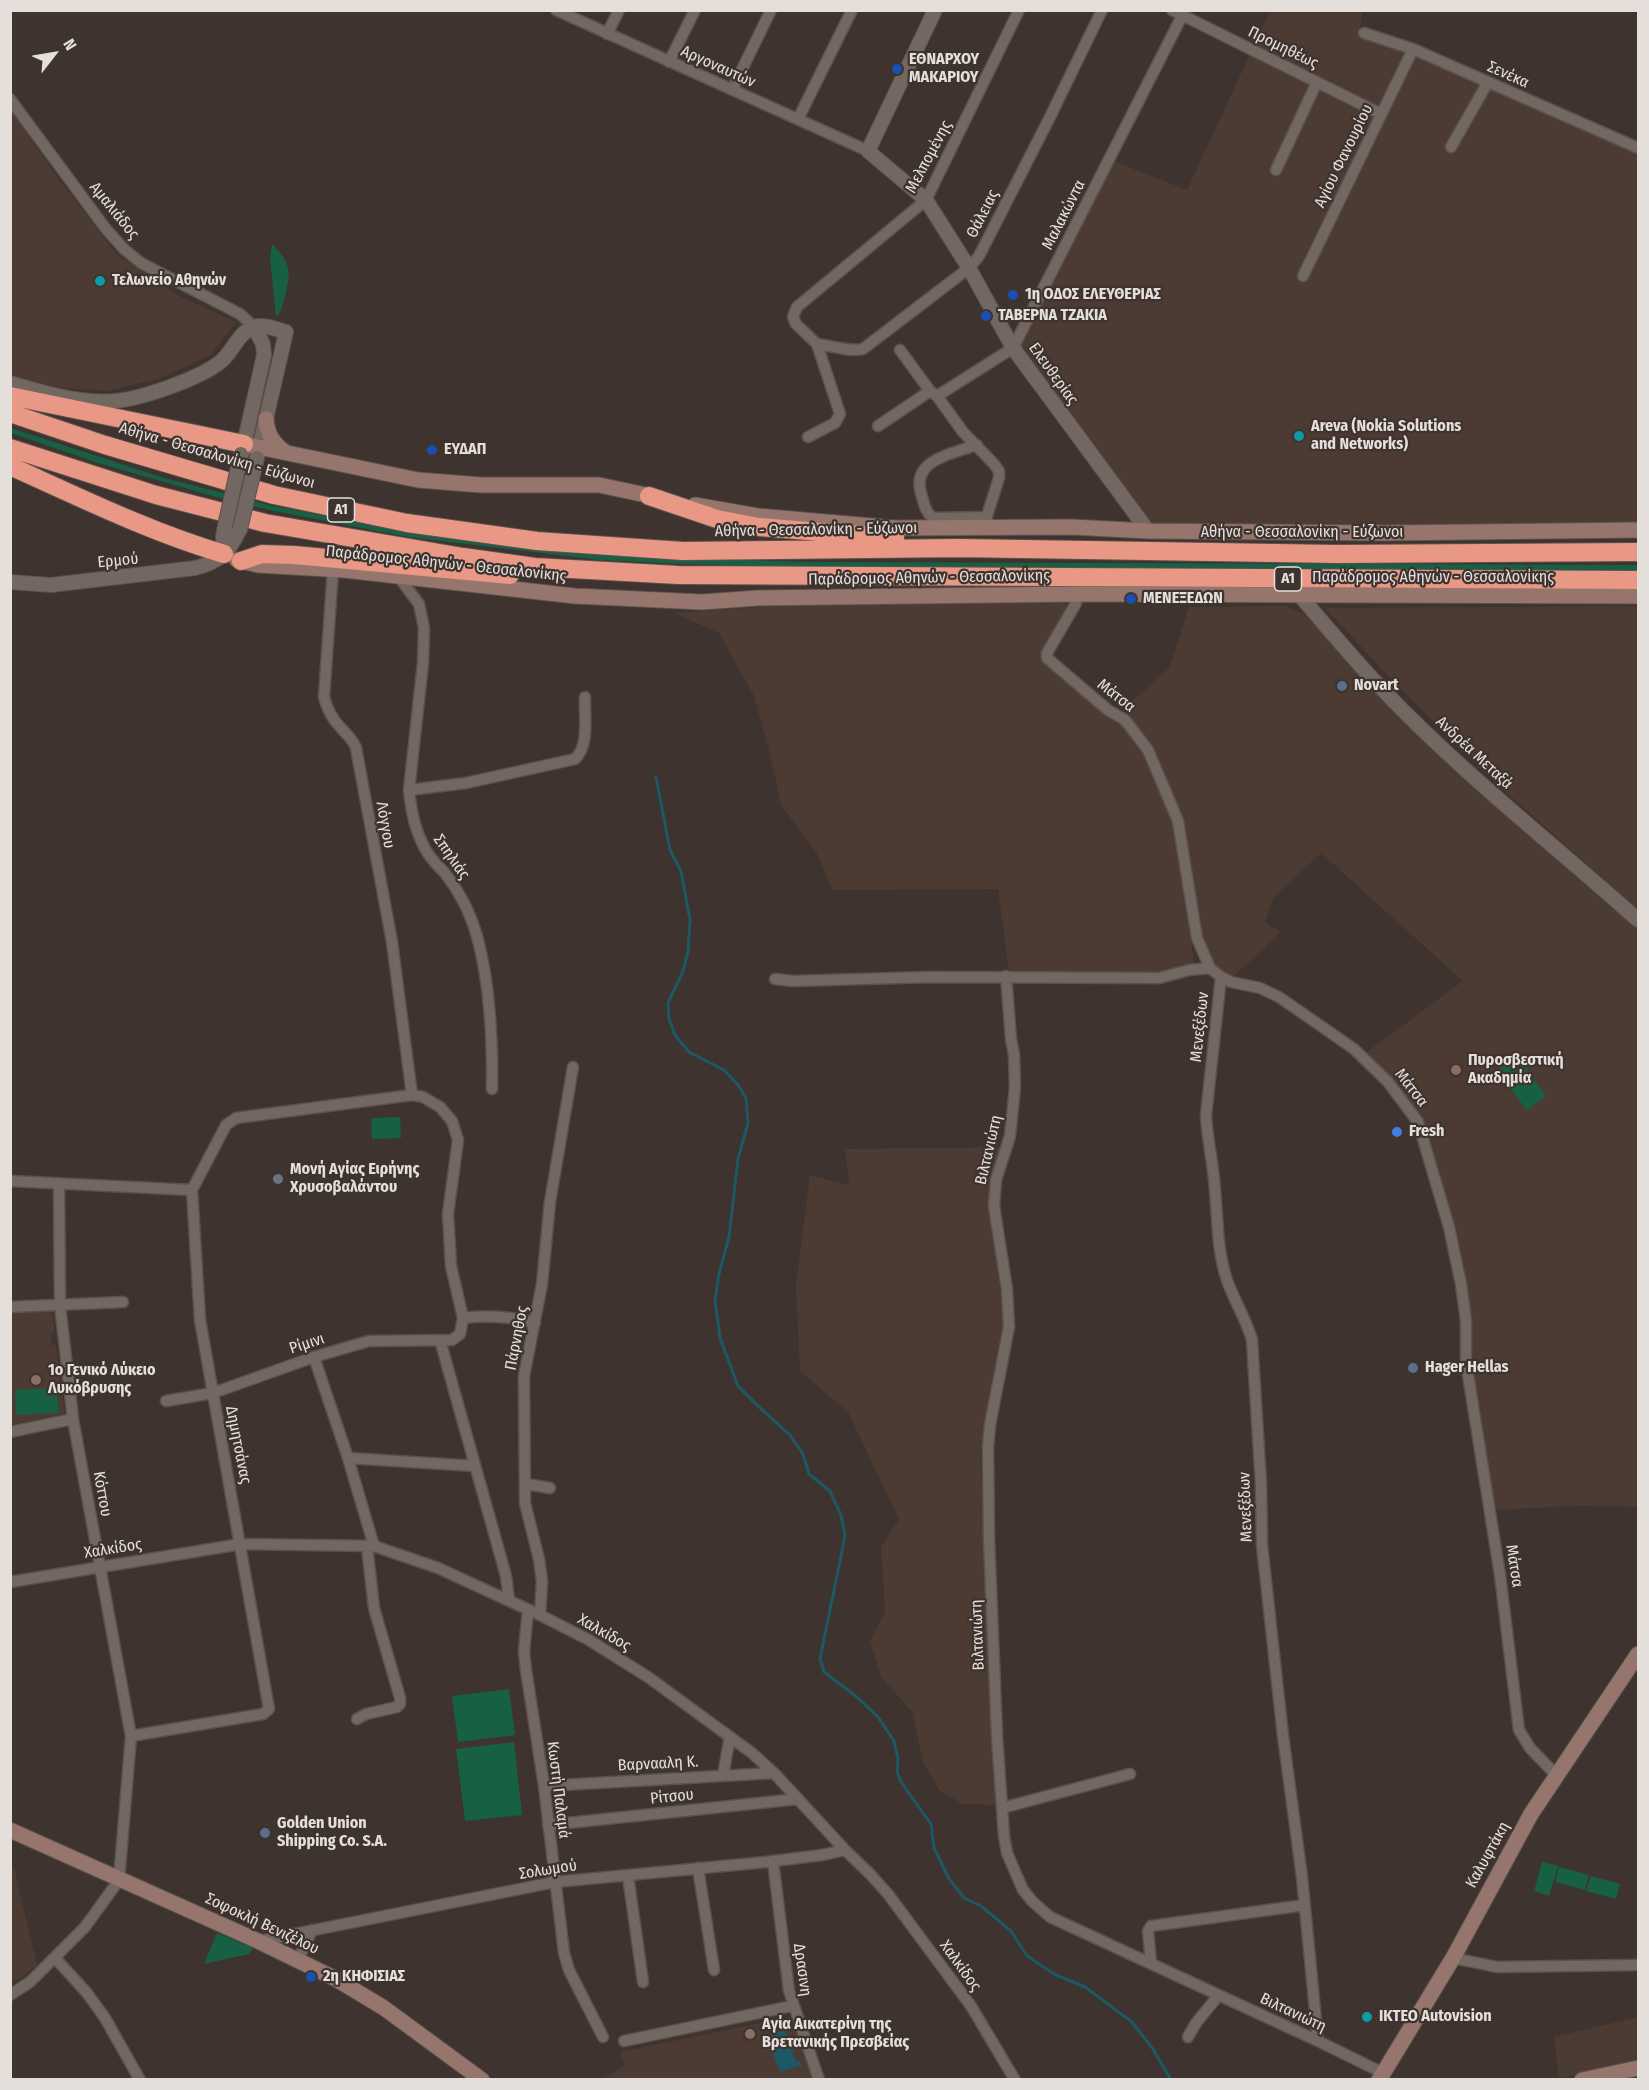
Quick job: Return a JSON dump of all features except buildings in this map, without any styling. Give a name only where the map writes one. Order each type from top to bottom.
[{"type":"highway","points":[[10,396],[250,451]]},
{"type":"highway","name":"Αθήνα - Θεσσαλονίκη - Εύζωνοι","points":[[10,413],[105,445],[274,495],[396,521],[547,542],[683,551],[959,548],[1337,554],[1638,552]]},
{"type":"highway","name":"Α1","points":[[10,448],[156,495],[265,523],[535,567],[678,575],[1638,580]]},
{"type":"highway","points":[[10,466],[105,509],[191,544],[232,557],[262,554],[294,555],[536,576],[598,577],[623,571]]},
{"type":"highway","points":[[649,496],[717,519],[759,527],[900,539],[959,548]]},
{"type":"main road","points":[[266,419],[271,439],[285,452]]},
{"type":"main road","points":[[250,451],[285,452],[418,480],[481,485],[598,485],[747,514],[895,528],[985,522],[1148,531],[1384,533],[1638,530]]},
{"type":"main road","name":"Παράδρομος Αθηνών - Θεσσαλονίκης","points":[[232,557],[258,566],[333,569],[575,596],[702,602],[758,598],[1079,594],[1301,597],[1327,595],[1638,596]]},
{"type":"main road","name":"Καλυφτάκη","points":[[1381,2076],[1452,1958],[1516,1839],[1556,1775],[1638,1654]]},
{"type":"main road","name":"Σοφοκλή Βενιζέλου","points":[[10,1830],[258,1941],[336,1979],[365,1995],[482,2079]]},
{"type":"main road","points":[[1581,2079],[1638,2068]]},
{"type":"street","points":[[607,34],[619,10]]},
{"type":"street","points":[[669,62],[695,10]]},
{"type":"street","points":[[732,90],[771,10]]},
{"type":"street","points":[[798,119],[852,10]]},
{"type":"street","points":[[868,151],[935,10]]},
{"type":"street","name":"Μελπομένης","points":[[817,344],[796,324],[793,317],[797,308],[926,200],[1019,10]]},
{"type":"street","name":"Θάλειας","points":[[817,344],[840,347],[851,352],[863,349],[969,268],[979,256],[1102,10]]},
{"type":"street","name":"Αργοναυτών","points":[[556,11],[868,151]]},
{"type":"street","name":"Προμηθέως","points":[[1177,13],[1381,114]]},
{"type":"street","name":"Μαλακώντα","points":[[1013,348],[1177,13]]},
{"type":"street","name":"Σενέκα","points":[[1364,33],[1413,50],[1638,148]]},
{"type":"street","name":"Αγίου Φανουρίου","points":[[1304,276],[1413,50]]},
{"type":"street","points":[[1276,170],[1317,81]]},
{"type":"street","points":[[1451,147],[1488,82]]},
{"type":"street","name":"Αμαλιάδος","points":[[10,99],[106,229],[124,249],[141,263],[240,314],[254,327]]},
{"type":"street","name":"Ελευθερίας","points":[[868,151],[926,200],[969,268],[1013,348],[1148,531]]},
{"type":"street","points":[[232,557],[234,542],[240,529],[264,355],[263,344],[254,327]]},
{"type":"street","points":[[10,383],[51,395],[85,400],[128,399],[212,368],[221,362],[241,337],[254,327],[286,332],[266,419],[250,451],[225,526],[223,537],[232,557]]},
{"type":"street","points":[[808,437],[835,423],[840,414],[817,344]]},
{"type":"street","points":[[878,426],[1013,348]]},
{"type":"street","points":[[900,350],[963,432],[976,445],[999,471],[999,478],[985,522],[933,518],[927,513],[918,483],[923,470],[931,462],[976,445]]},
{"type":"street","name":"Ερμού","points":[[10,582],[51,585],[175,572],[232,557]]},
{"type":"street","name":"Λόγγου","points":[[333,569],[324,697],[333,719],[357,748],[393,951],[412,1095]]},
{"type":"street","name":"Σπηλιάς","points":[[398,576],[419,604],[424,628],[422,673],[409,790],[411,810],[420,840],[466,906],[478,940],[493,1049],[492,1089]]},
{"type":"street","name":"Μάτσα","points":[[1079,594],[1047,653],[1047,658],[1108,710],[1125,720],[1148,750],[1178,821],[1197,938],[1210,968],[1221,977],[1260,988],[1279,997],[1354,1049],[1388,1082],[1418,1122],[1449,1227],[1461,1284],[1466,1321],[1466,1362],[1500,1575],[1519,1730],[1530,1748],[1556,1775]]},
{"type":"street","name":"Ανδρέα Μεταξά","points":[[1301,597],[1398,705],[1501,801],[1638,920]]},
{"type":"street","points":[[409,790],[466,783],[575,759],[584,745],[585,697]]},
{"type":"street","points":[[775,979],[792,981],[1006,976],[1159,978],[1189,970],[1210,968]]},
{"type":"street","name":"Βιλτανιώτη","points":[[1006,976],[1015,1087],[1010,1136],[996,1180],[994,1206],[1007,1293],[1009,1327],[990,1425],[988,1447],[991,1584],[1002,1808],[1007,1853],[1020,1884],[1033,1902],[1050,1917],[1318,2041],[1381,2076]]},
{"type":"street","name":"Μενεξέδων","points":[[1221,977],[1207,1107],[1207,1133],[1222,1263],[1227,1282],[1248,1324],[1252,1340],[1261,1484],[1262,1545],[1283,1736],[1305,1905],[1318,2041]]},
{"type":"street","name":"Πάρνηθος","points":[[540,1615],[542,1581],[539,1558],[528,1519],[524,1376],[542,1284],[550,1202],[573,1067]]},
{"type":"street","points":[[10,1180],[192,1190],[226,1125],[233,1119],[412,1095],[423,1097],[440,1107],[452,1121],[458,1140],[448,1229],[452,1266],[463,1318],[491,1315],[510,1316],[535,1323]]},
{"type":"street","name":"Κόττου","points":[[59,1184],[60,1305],[73,1419],[131,1736],[119,1880]]},
{"type":"street","name":"Δημητσάνας","points":[[131,1736],[263,1714],[269,1709],[270,1703],[200,1320],[192,1190]]},
{"type":"street","points":[[10,1307],[123,1302]]},
{"type":"street","name":"Ρίμινι","points":[[166,1401],[213,1393],[314,1357],[369,1341],[452,1340],[460,1334],[463,1318]]},
{"type":"street","points":[[440,1340],[506,1576],[508,1600]]},
{"type":"street","points":[[314,1357],[348,1458],[370,1546],[374,1608],[400,1698],[400,1704],[397,1707],[366,1714],[357,1719]]},
{"type":"street","points":[[10,1432],[73,1419]]},
{"type":"street","points":[[348,1458],[475,1466]]},
{"type":"street","points":[[526,1484],[550,1488]]},
{"type":"street","name":"Χαλκίδος","points":[[10,1582],[241,1544],[370,1546],[438,1568],[540,1615],[589,1640],[648,1677],[730,1737],[774,1773],[844,1850],[876,1880],[971,2006],[1015,2079]]},
{"type":"street","name":"Κωστή Παλαμά","points":[[528,1610],[526,1671],[544,1786],[564,1953],[569,1970],[603,2037]]},
{"type":"street","points":[[723,1775],[730,1737]]},
{"type":"street","name":"Βαρνααλη Κ.","points":[[544,1786],[774,1773]]},
{"type":"street","points":[[1002,1808],[1130,1774]]},
{"type":"street","name":"Ρίτσου","points":[[548,1825],[798,1798]]},
{"type":"street","name":"Σολωμού","points":[[258,1941],[343,1926],[555,1882],[773,1861],[844,1850]]},
{"type":"street","name":"Δρασινη","points":[[773,1861],[792,2006],[819,2079]]},
{"type":"street","points":[[698,1868],[714,1970]]},
{"type":"street","points":[[628,1876],[643,1982]]},
{"type":"street","points":[[10,1995],[30,1982],[55,1958],[95,1915],[119,1880]]},
{"type":"street","points":[[1151,1963],[1148,1931],[1151,1926],[1305,1905]]},
{"type":"street","points":[[298,1960],[312,1930]]},
{"type":"street","points":[[55,1958],[99,2009],[140,2079]]},
{"type":"street","points":[[1452,1958],[1497,1967],[1638,1965]]},
{"type":"street","points":[[1188,2037],[1218,1996]]},
{"type":"street","points":[[624,2041],[792,2006]]},
{"type":"shaded area","points":[[1270,11],[1363,11],[1358,37],[1421,57],[1638,153],[1638,524],[1468,527],[1136,525],[1007,350],[1106,158],[1187,190]]},
{"type":"shaded area","points":[[11,110],[56,175],[116,254],[181,297],[236,322],[211,355],[161,378],[107,391],[63,388],[11,376]]},
{"type":"shaded area","points":[[1060,601],[1065,603],[1067,611],[1042,659],[1108,714],[1123,721],[1146,752],[1177,832],[1194,963],[1170,970],[1142,973],[1009,972],[998,889],[833,890],[816,852],[781,805],[754,696],[719,633],[674,613],[762,607]]},
{"type":"shaded area","points":[[1286,606],[1305,615],[1504,808],[1638,927],[1638,1507],[1578,1506],[1493,1510],[1473,1380],[1472,1328],[1464,1265],[1437,1173],[1427,1129],[1367,1052],[1463,981],[1321,853],[1273,898],[1265,922],[1281,932],[1232,978],[1213,963],[1202,941],[1191,859],[1183,823],[1149,744],[1123,710],[1170,667],[1189,607]]},
{"type":"shaded area","points":[[1638,606],[1638,909],[1501,788],[1400,688],[1325,608]]},
{"type":"shaded area","points":[[1001,1147],[989,1182],[991,1226],[1004,1313],[1003,1333],[980,1456],[998,1805],[962,1804],[939,1790],[923,1762],[913,1713],[881,1677],[870,1641],[885,1612],[881,1547],[899,1519],[848,1412],[800,1371],[796,1286],[810,1175],[849,1185],[845,1149]]},
{"type":"shaded area","name":"1ο Γενικό Λύκειο Λυκόβρυσης","points":[[52,1310],[55,1332],[51,1335],[52,1345],[56,1345],[65,1414],[14,1424],[11,1422],[11,1312]]},
{"type":"shaded area","points":[[14,1868],[37,1965],[20,1979],[11,1983],[10,1869]]},
{"type":"shaded area","name":"Αγία Αικατερίνη της Βρετανικής Πρεσβείας","points":[[790,2017],[812,2079],[600,2080],[625,2066],[620,2052]]},
{"type":"shaded area","points":[[1638,2017],[1638,2063],[1559,2079],[1554,2037]]},
{"type":"green space","points":[[272,244],[283,256],[289,273],[283,305],[276,317],[270,258]]},
{"type":"green space","points":[[11,428],[161,477],[269,505],[407,532],[598,555],[808,562],[1638,565],[1638,571],[809,567],[599,560],[408,537],[269,510],[98,463],[11,433]]},
{"type":"green space","points":[[1517,1056],[1546,1096],[1527,1110],[1497,1071]]},
{"type":"green space","points":[[400,1117],[401,1138],[372,1139],[371,1118]]},
{"type":"green space","points":[[57,1388],[59,1413],[16,1415],[15,1390]]},
{"type":"green space","points":[[509,1689],[515,1735],[458,1742],[452,1696]]},
{"type":"green space","points":[[514,1742],[522,1815],[465,1821],[456,1749]]},
{"type":"green space","points":[[1542,1862],[1558,1866],[1549,1896],[1534,1891]]},
{"type":"green space","points":[[1559,1867],[1589,1875],[1585,1890],[1555,1882]]},
{"type":"green space","points":[[1591,1876],[1620,1884],[1616,1899],[1586,1891]]},
{"type":"green space","points":[[217,1933],[253,1948],[249,1954],[204,1964]]},
{"type":"water","points":[[785,2029],[796,2062],[799,2061],[801,2065],[780,2072],[767,2036]]},
{"type":"waterway","points":[[656,777],[670,850],[681,871],[690,920],[688,952],[683,971],[668,1003],[669,1019],[675,1035],[689,1052],[724,1070],[746,1098],[748,1123],[738,1159],[729,1237],[715,1300],[720,1338],[738,1386],[790,1435],[803,1454],[809,1474],[830,1491],[841,1515],[845,1536],[820,1659],[824,1672],[857,1697],[878,1717],[894,1741],[898,1759],[897,1772],[901,1782],[931,1824],[934,1848],[949,1879],[964,1898],[981,1906],[1011,1931],[1027,1956],[1054,1974],[1085,1987],[1132,2022],[1153,2049],[1171,2080]]},
{"type":"place","name":"ΕΘΝΑΡΧΟΥ ΜΑΚΑΡΙΟΥ","points":[[897,69]]},
{"type":"place","name":"Τελωνείο Αθηνών","points":[[100,281]]},
{"type":"place","name":"1η ΟΔΟΣ ΕΛΕΥΘΕΡΙΑΣ","points":[[1013,295]]},
{"type":"place","name":"ΤΑΒΕΡΝΑ ΤΖΑΚΙΑ","points":[[986,316]]},
{"type":"place","name":"Areva (Nokia Solutions and Networks)","points":[[1299,436]]},
{"type":"place","name":"ΕΥΔΑΠ","points":[[432,450]]},
{"type":"place","name":"ΜΕΝΕΞΕΔΩΝ","points":[[1131,599]]},
{"type":"place","name":"Novart","points":[[1342,686]]},
{"type":"place","name":"Πυροσβεστική Ακαδημία","points":[[1456,1070]]},
{"type":"place","name":"Fresh","points":[[1397,1132]]},
{"type":"place","name":"Μονή Αγίας Ειρήνης Χρυσοβαλάντου","points":[[278,1179]]},
{"type":"place","name":"Hager Hellas","points":[[1413,1368]]},
{"type":"place","name":"1ο Γενικό Λύκειο Λυκόβρυσης","points":[[36,1380]]},
{"type":"place","name":"Golden Union Shipping Co. S.A.","points":[[265,1833]]},
{"type":"place","name":"2η ΚΗΦΙΣΙΑΣ","points":[[311,1977]]},
{"type":"place","name":"ΙΚΤΕΟ Autovision","points":[[1367,2017]]},
{"type":"place","name":"Αγία Αικατερίνη της Βρετανικής Πρεσβείας","points":[[750,2034]]}]
